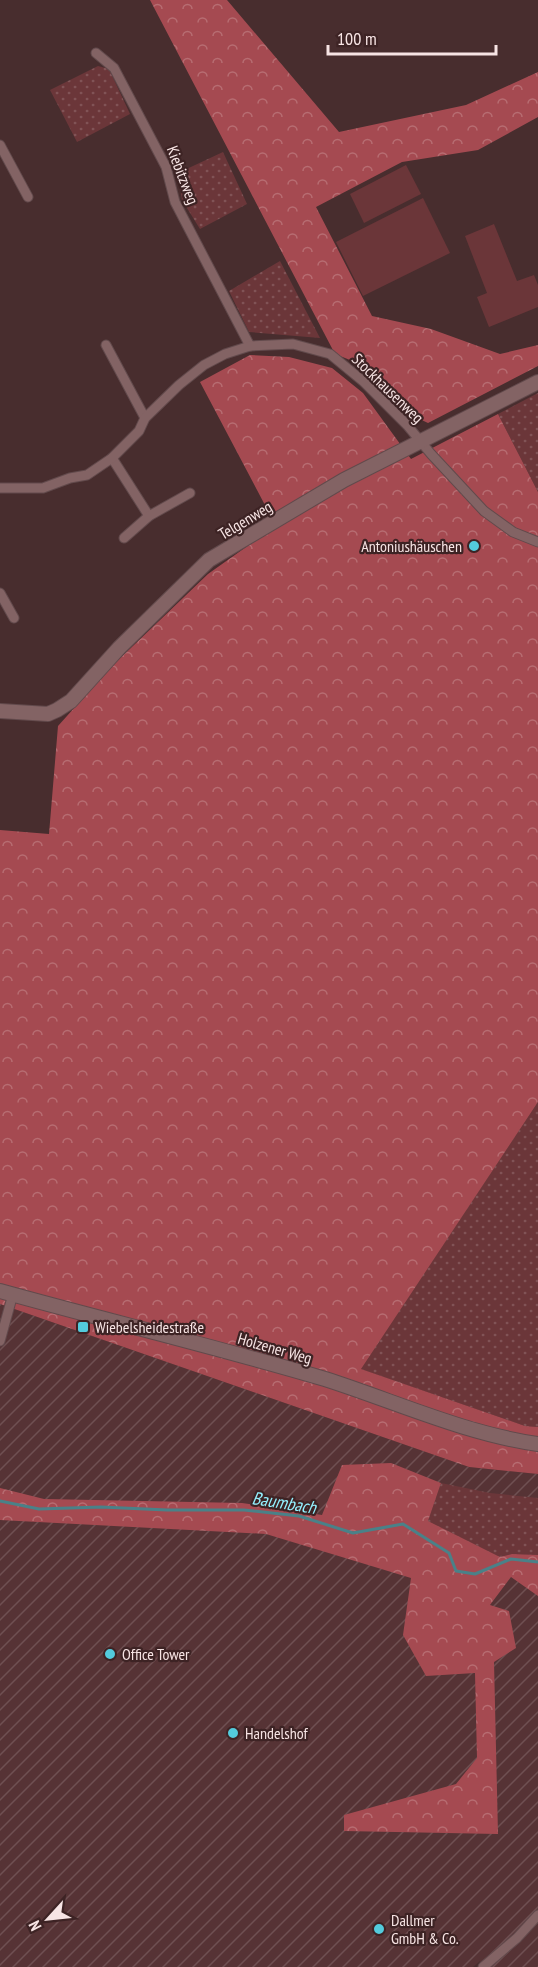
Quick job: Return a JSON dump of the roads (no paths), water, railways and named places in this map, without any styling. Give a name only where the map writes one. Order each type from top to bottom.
[{"type":"main road","name":"Telgenweg","points":[[0,711],[48,714],[57,710],[71,701],[119,648],[209,560],[344,480],[538,382]]},
{"type":"main road","name":"Holzener Weg","points":[[6,1293],[260,1360],[353,1388],[471,1428],[538,1444]]},
{"type":"street","name":"Kiebitzweg","points":[[96,53],[114,68],[166,166],[175,202],[250,346]]},
{"type":"street","points":[[0,145],[28,197]]},
{"type":"street","name":"Stockhausenweg","points":[[0,488],[43,488],[70,478],[87,475],[112,458],[139,431],[145,418],[179,385],[204,365],[225,354],[250,346],[293,344],[330,354],[364,381],[484,511],[513,532],[538,542]]},
{"type":"street","points":[[106,345],[145,418]]},
{"type":"street","points":[[112,458],[149,516]]},
{"type":"street","points":[[124,538],[149,516],[190,494]]},
{"type":"street","points":[[0,593],[14,618]]},
{"type":"street","points":[[0,1341],[6,1293]]},
{"type":"street","points":[[483,1967],[517,1938],[538,1915]]},
{"type":"waterway","name":"Baumbach","points":[[0,1501],[39,1509],[101,1507],[244,1510],[299,1516],[353,1533],[403,1524],[449,1553],[456,1571],[475,1574],[511,1559],[538,1562]]},
{"type":"place","name":"Antoniushäuschen","points":[[474,546]]},
{"type":"place","name":"Wiebelsheidestraße","points":[[83,1327]]},
{"type":"place","name":"Office Tower","points":[[110,1654]]},
{"type":"place","name":"Handelshof","points":[[233,1733]]},
{"type":"place","name":"Dallmer GmbH & Co.","points":[[379,1929]]}]
